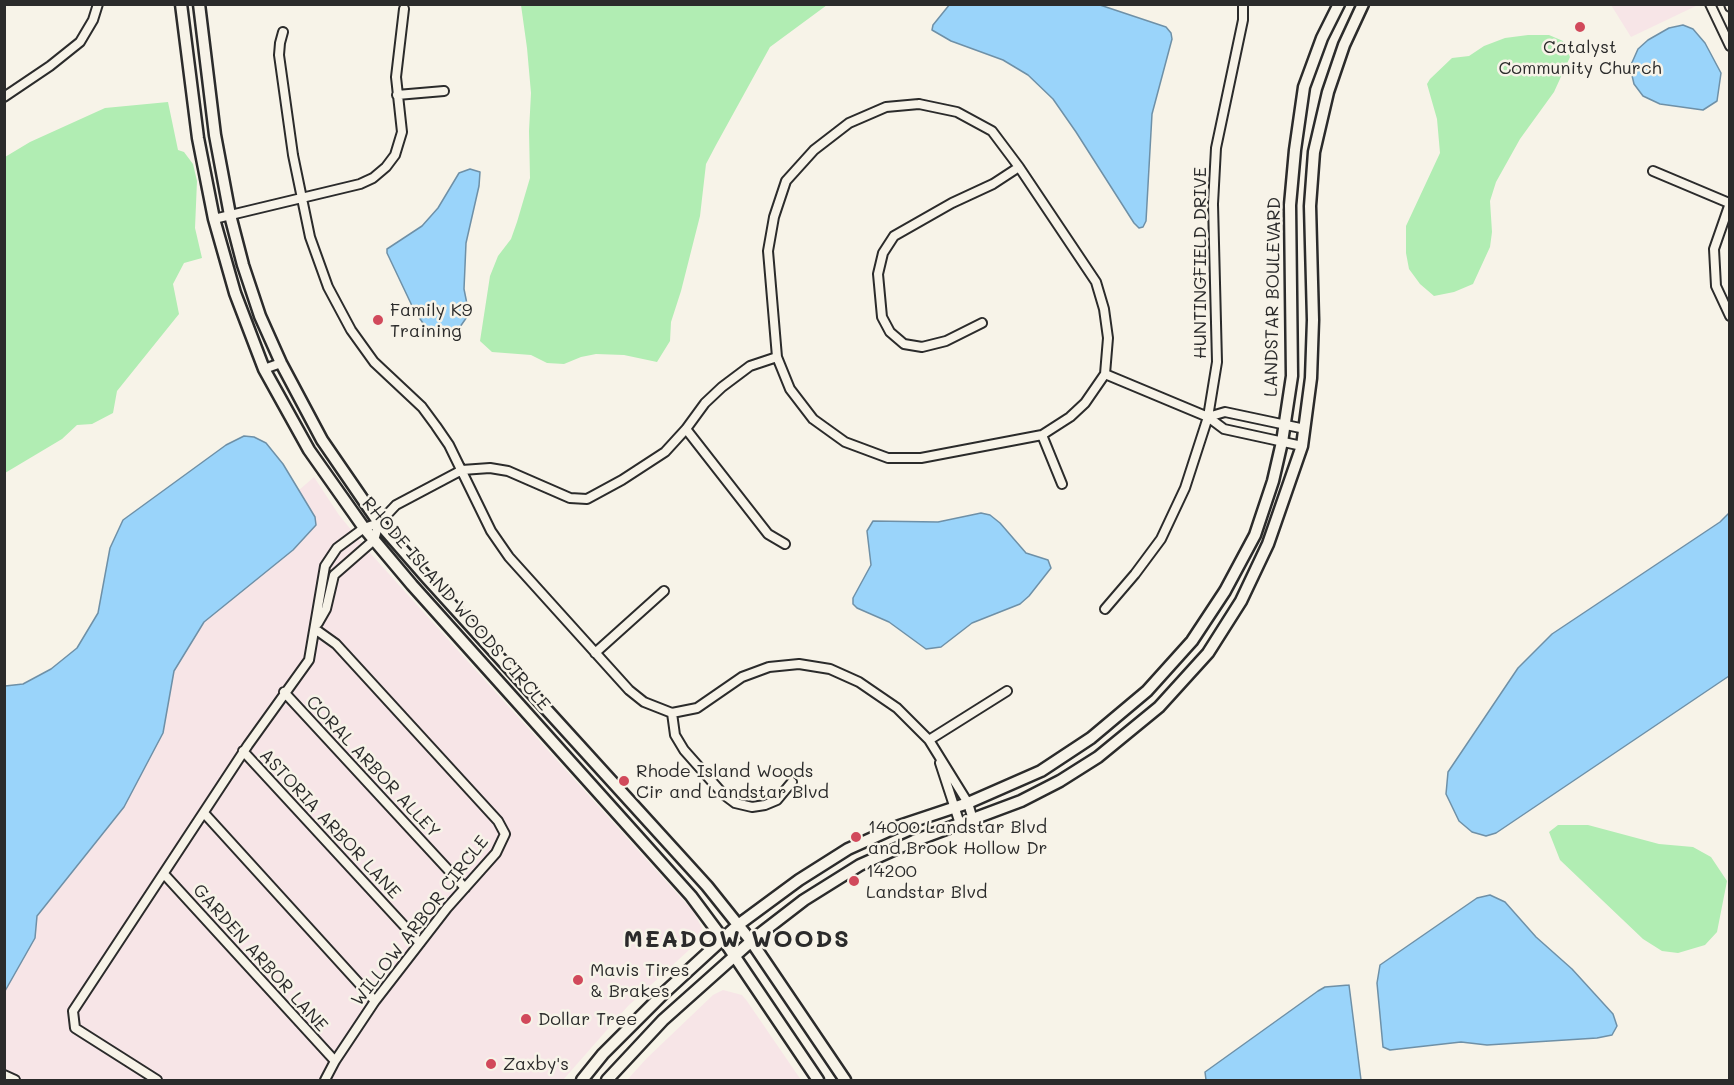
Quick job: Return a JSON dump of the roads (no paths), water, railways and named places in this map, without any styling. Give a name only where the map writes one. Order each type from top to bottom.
[{"type":"main road","name":"RHODE ISLAND WOODS CIRCLE","points":[[181,4],[198,138],[213,219],[235,292],[264,369],[309,450],[364,528],[419,593],[691,896],[723,939],[818,1080]]},
{"type":"main road","name":"RHODE ISLAND WOODS CIRCLE","points":[[199,4],[215,135],[230,215],[243,265],[260,316],[281,363],[322,440],[379,523],[707,886],[751,941],[845,1080]]},
{"type":"main road","name":"LANDSTAR BOULEVARD","points":[[582,1080],[611,1046],[665,992],[738,925],[799,880],[848,849],[899,826],[968,803],[1041,771],[1091,738],[1147,691],[1192,641],[1226,591],[1255,535],[1273,481],[1282,442],[1292,376],[1290,205],[1295,150],[1304,87],[1322,38],[1339,4]]},
{"type":"main road","name":"LANDSTAR BOULEVARD","points":[[607,1080],[663,1020],[751,941],[804,900],[860,865],[914,841],[1022,801],[1060,781],[1098,757],[1159,707],[1208,653],[1241,601],[1268,544],[1302,446],[1311,378],[1310,206],[1314,152],[1328,92],[1344,45],[1363,4]]},
{"type":"street","points":[[4,97],[50,66],[80,42],[93,20],[98,4]]},
{"type":"street","name":"HUNTINGFIELD DRIVE","points":[[1105,609],[1161,539],[1185,488],[1208,417],[1217,362],[1213,204],[1216,148],[1243,20],[1243,4]]},
{"type":"street","points":[[1710,4],[1730,46]]},
{"type":"street","points":[[213,219],[360,184],[373,178],[386,167],[398,147],[402,132],[396,71],[404,9]]},
{"type":"street","points":[[284,32],[279,55],[290,141],[310,237],[328,287],[351,330],[374,362],[422,408],[449,445],[491,531],[510,557],[629,690],[644,702],[672,713],[698,708],[742,677],[769,667],[799,664],[830,669],[859,682],[897,708],[929,740],[968,803],[973,820]]},
{"type":"street","points":[[397,95],[444,91]]},
{"type":"street","points":[[919,104],[957,112],[992,131],[1019,167],[1096,282],[1104,309],[1108,338],[1105,374],[1078,410],[1042,435],[921,458],[888,458],[845,442],[813,419],[790,389],[777,357],[768,251],[774,217],[786,181],[823,143],[849,123],[886,106],[919,104]]},
{"type":"street","points":[[982,323],[946,341],[922,347],[904,344],[890,332],[882,316],[878,273],[883,252],[894,236],[952,203],[993,184],[1019,167]]},
{"type":"street","points":[[1653,171],[1729,203],[1714,249],[1716,286],[1730,316]]},
{"type":"street","points":[[315,629],[326,609],[334,575],[374,540],[379,523],[396,505],[443,478],[462,470],[490,468],[508,471],[570,498],[587,499],[665,452],[705,403],[722,387],[750,366],[777,357]]},
{"type":"street","points":[[264,369],[281,363]]},
{"type":"street","points":[[1105,374],[1208,417],[1224,429],[1302,446]]},
{"type":"street","points":[[1208,417],[1225,412],[1305,429]]},
{"type":"street","points":[[686,429],[768,534],[785,544]]},
{"type":"street","points":[[1042,435],[1062,484]]},
{"type":"street","points":[[157,1080],[75,1028],[73,1011],[243,751],[309,660],[318,597],[326,566],[338,548],[364,528],[379,523]]},
{"type":"street","points":[[595,653],[664,591]]},
{"type":"street","name":"WILLOW ARBOR CIRCLE","points":[[315,629],[336,644],[498,821],[505,834],[496,853],[375,1000],[325,1080]]},
{"type":"street","points":[[929,740],[1007,691]]},
{"type":"street","name":"CORAL ARBOR ALLEY","points":[[284,692],[465,888]]},
{"type":"street","points":[[672,713],[675,735],[684,750],[723,794],[735,803],[752,807],[765,806],[777,800],[792,782]]},
{"type":"street","points":[[929,740],[938,758],[960,824]]},
{"type":"street","name":"ASTORIA ARBOR LANE","points":[[243,751],[420,943]]},
{"type":"street","points":[[204,813],[375,1000]]},
{"type":"street","name":"GARDEN ARBOR LANE","points":[[164,874],[335,1061]]},
{"type":"street","points":[[4,1075],[15,1080]]},
{"type":"water","points":[[950,4],[1100,5],[1166,27],[1172,39],[1152,114],[1146,221],[1143,227],[1139,228],[1134,223],[1053,99],[1028,75],[1003,60],[951,41],[932,30],[933,25]]},
{"type":"water","points":[[1683,25],[1693,29],[1705,43],[1721,73],[1717,101],[1703,110],[1660,104],[1643,96],[1634,84],[1630,67],[1638,49],[1648,40],[1669,28]]},
{"type":"water","points":[[470,169],[480,172],[466,243],[464,289],[469,314],[455,334],[440,336],[427,329],[414,310],[387,249],[422,226],[438,208],[459,173]]},
{"type":"water","points":[[244,436],[254,437],[266,443],[283,464],[315,517],[316,525],[293,550],[204,622],[174,671],[163,733],[124,807],[37,916],[35,938],[5,991],[5,686],[23,684],[51,669],[77,648],[98,613],[110,548],[123,520],[226,445]]},
{"type":"water","points":[[981,513],[990,515],[1000,523],[1026,553],[1048,560],[1051,568],[1020,604],[972,623],[941,647],[926,649],[889,622],[853,604],[853,598],[871,565],[867,531],[873,521],[938,522]]},
{"type":"water","points":[[1729,513],[1729,676],[1496,833],[1486,836],[1472,832],[1459,821],[1446,794],[1448,772],[1518,668],[1552,634],[1720,522]]},
{"type":"water","points":[[1490,895],[1505,902],[1536,937],[1572,969],[1613,1014],[1617,1026],[1612,1035],[1487,1045],[1461,1042],[1390,1050],[1383,1047],[1377,983],[1380,965],[1477,898]]},
{"type":"water","points":[[1349,985],[1361,1080],[1206,1080],[1205,1072],[1318,991],[1325,987]]},
{"type":"place","name":"Catalyst Community Church","points":[[1580,27]]},
{"type":"place","name":"Family K9 Training","points":[[378,320]]},
{"type":"place","name":"Rhode Island Woods Cir and Landstar Blvd","points":[[624,781]]},
{"type":"place","name":"14000 Landstar Blvd and Brook Hollow Dr","points":[[856,837]]},
{"type":"place","name":"14200 Landstar Blvd","points":[[854,881]]},
{"type":"place","name":"Mavis Tires & Brakes","points":[[578,980]]},
{"type":"place","name":"Dollar Tree","points":[[526,1019]]},
{"type":"place","name":"Zaxby's","points":[[491,1064]]},
{"type":"district","name":"MEADOW WOODS","points":[[737,940]]}]
